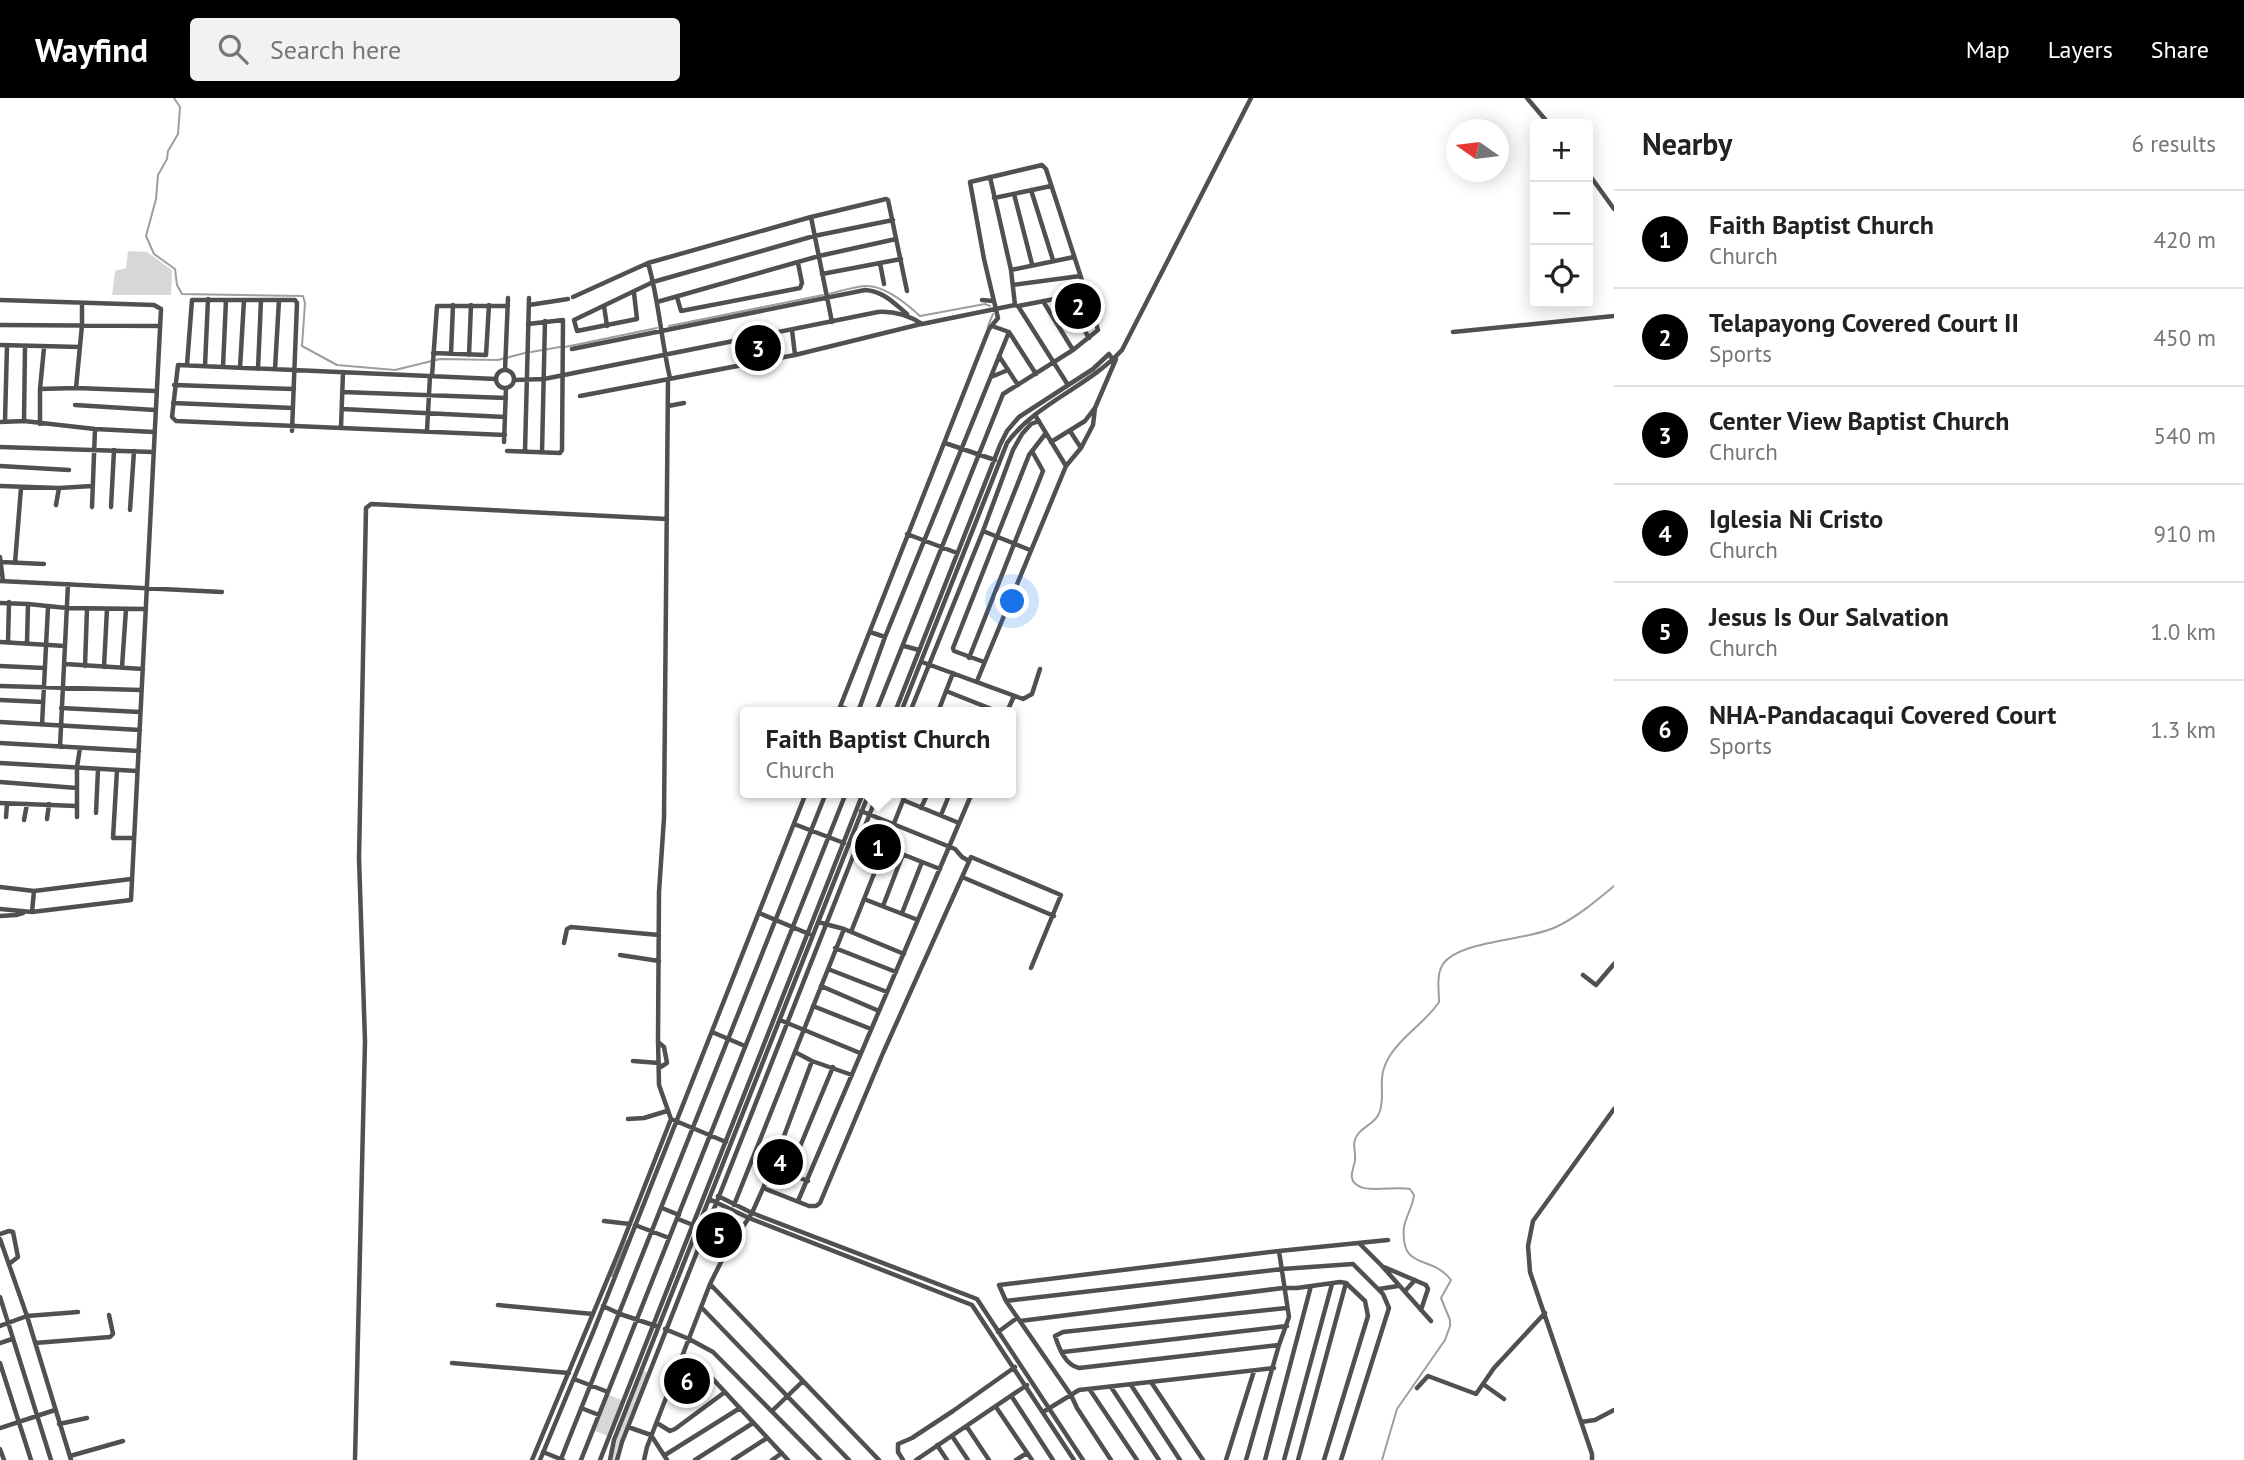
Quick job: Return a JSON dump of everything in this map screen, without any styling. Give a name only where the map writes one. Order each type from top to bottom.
[{"type":"street","points":[[903,707],[1003,451],[1015,432],[1035,415],[1095,376],[1127,343],[1251,98]]},
{"type":"street","points":[[1527,98],[1545,119]]},
{"type":"street","points":[[840,707],[991,325],[998,318],[970,184],[972,181],[1042,166],[1046,169],[1098,330],[1073,350],[1003,394],[878,707]]},
{"type":"street","points":[[990,177],[1017,305],[1072,391]]},
{"type":"street","points":[[1593,180],[1614,208]]},
{"type":"street","points":[[994,198],[1051,186]]},
{"type":"street","points":[[1031,190],[1053,260]]},
{"type":"street","points":[[1014,194],[1032,264]]},
{"type":"street","points":[[529,305],[571,298],[648,262],[886,198],[908,291]]},
{"type":"street","points":[[811,217],[832,322]]},
{"type":"street","points":[[634,293],[637,320],[578,332],[574,320],[653,282],[814,236],[892,219]]},
{"type":"street","points":[[657,302],[819,256],[896,239]]},
{"type":"street","points":[[1011,270],[1074,257]]},
{"type":"street","points":[[822,274],[901,259]]},
{"type":"street","points":[[633,1061],[659,1065],[667,1063],[664,1047],[658,1042],[659,892],[664,818],[669,378],[663,331],[648,262]]},
{"type":"street","points":[[677,297],[681,311],[800,288],[802,283],[798,262]]},
{"type":"street","points":[[880,264],[884,284]]},
{"type":"street","points":[[1013,285],[1080,276]]},
{"type":"street","points":[[572,349],[865,290],[876,291],[922,324]]},
{"type":"street","points":[[580,396],[795,355],[922,324],[1084,291]]},
{"type":"street","points":[[1065,297],[1089,338]]},
{"type":"street","points":[[505,370],[508,298]]},
{"type":"street","points":[[525,452],[529,298]]},
{"type":"street","points":[[187,365],[190,302],[193,299],[297,301],[292,428]]},
{"type":"street","points":[[205,366],[208,299]]},
{"type":"street","points":[[0,300],[158,306],[161,309],[131,900],[32,912],[0,909]]},
{"type":"street","points":[[223,367],[226,300]]},
{"type":"street","points":[[240,368],[244,300]]},
{"type":"street","points":[[258,369],[261,300]]},
{"type":"street","points":[[275,369],[279,300]]},
{"type":"street","points":[[982,300],[993,301]]},
{"type":"street","points":[[1043,301],[1073,350]]},
{"type":"street","points":[[76,387],[82,303]]},
{"type":"street","points":[[451,354],[453,305]]},
{"type":"street","points":[[469,355],[471,305]]},
{"type":"street","points":[[433,358],[451,354],[487,354],[489,305]]},
{"type":"street","points":[[427,431],[436,307],[508,306]]},
{"type":"street","points":[[604,306],[607,326]]},
{"type":"street","points":[[514,380],[544,379],[878,312],[908,314]]},
{"type":"street","points":[[1453,332],[1614,316]]},
{"type":"street","points":[[507,451],[560,453],[562,450],[563,320],[528,324]]},
{"type":"street","points":[[542,452],[545,321]]},
{"type":"street","points":[[0,325],[160,326]]},
{"type":"street","points":[[991,325],[1009,332],[1036,374]]},
{"type":"street","points":[[792,330],[795,355]]},
{"type":"street","points":[[860,707],[1009,332]]},
{"type":"street","points":[[0,345],[80,347]]},
{"type":"street","points":[[7,346],[2,422],[24,421],[154,432]]},
{"type":"street","points":[[24,421],[25,347]]},
{"type":"street","points":[[40,424],[44,348]]},
{"type":"street","points":[[999,355],[1018,384]]},
{"type":"street","points":[[897,707],[1000,445],[1013,423],[1067,384],[1093,369],[1109,355],[1113,360]]},
{"type":"street","points":[[977,681],[1066,466],[1081,449],[1093,425],[1096,408],[1118,355]]},
{"type":"street","points":[[496,379],[178,365],[172,419],[292,428],[505,435]]},
{"type":"street","points":[[505,370],[512,374],[514,380],[512,385],[506,388],[499,386],[496,379],[498,373],[505,370]]},
{"type":"street","points":[[990,378],[1009,370]]},
{"type":"street","points":[[341,428],[343,372]]},
{"type":"street","points":[[174,385],[294,389]]},
{"type":"street","points":[[40,389],[76,387],[156,391]]},
{"type":"street","points":[[504,442],[506,388]]},
{"type":"street","points":[[342,392],[506,398]]},
{"type":"street","points":[[173,403],[293,408]]},
{"type":"street","points":[[668,406],[684,403]]},
{"type":"street","points":[[75,405],[155,410]]},
{"type":"street","points":[[1051,442],[1089,417],[1096,408]]},
{"type":"street","points":[[342,409],[505,416]]},
{"type":"street","points":[[1035,415],[1066,466]]},
{"type":"street","points":[[912,707],[1013,450],[1022,434],[1031,424],[1039,421]]},
{"type":"street","points":[[92,507],[95,429]]},
{"type":"street","points":[[1070,431],[1081,449]]},
{"type":"street","points":[[984,662],[954,651],[953,648],[1031,450],[1046,433]]},
{"type":"street","points":[[945,443],[995,460]]},
{"type":"street","points":[[0,447],[153,452]]},
{"type":"street","points":[[111,507],[114,450]]},
{"type":"street","points":[[970,658],[1043,471],[1031,450]]},
{"type":"street","points":[[130,510],[134,451]]},
{"type":"street","points":[[0,467],[69,470]]},
{"type":"street","points":[[0,486],[92,486]]},
{"type":"street","points":[[15,562],[21,488]]},
{"type":"street","points":[[56,505],[59,488]]},
{"type":"street","points":[[355,1460],[365,1041],[359,858],[366,508],[371,504],[667,519]]},
{"type":"street","points":[[982,531],[1030,550]]},
{"type":"street","points":[[907,534],[957,553]]},
{"type":"street","points":[[44,564],[0,560],[1,581],[222,592]]},
{"type":"street","points":[[60,747],[68,584]]},
{"type":"street","points":[[0,603],[87,609],[146,609]]},
{"type":"street","points":[[8,642],[9,603]]},
{"type":"street","points":[[27,643],[28,604]]},
{"type":"street","points":[[42,725],[48,607]]},
{"type":"street","points":[[85,666],[87,609]]},
{"type":"street","points":[[104,667],[107,609]]},
{"type":"street","points":[[122,667],[126,609]]},
{"type":"street","points":[[870,632],[886,638]]},
{"type":"street","points":[[0,642],[66,646]]},
{"type":"street","points":[[904,646],[919,650]]},
{"type":"street","points":[[922,662],[1023,699],[1030,696],[1040,669]]},
{"type":"street","points":[[65,664],[143,668]]},
{"type":"street","points":[[0,666],[44,668]]},
{"type":"street","points":[[941,707],[953,673]]},
{"type":"street","points":[[0,687],[141,690]]},
{"type":"street","points":[[946,691],[986,707]]},
{"type":"street","points":[[1009,707],[1014,696]]},
{"type":"street","points":[[0,700],[43,702]]},
{"type":"street","points":[[61,708],[140,712]]},
{"type":"street","points":[[0,722],[140,730]]},
{"type":"street","points":[[0,743],[139,751]]},
{"type":"street","points":[[76,817],[80,748]]},
{"type":"street","points":[[0,763],[136,771]]},
{"type":"street","points":[[96,813],[98,768]]},
{"type":"street","points":[[117,770],[113,838],[133,838]]},
{"type":"street","points":[[0,782],[77,788]]},
{"type":"street","points":[[540,1460],[603,1306],[673,1120],[712,1032],[804,798]]},
{"type":"street","points":[[543,1452],[563,1460],[581,1408],[824,798]]},
{"type":"street","points":[[581,1460],[844,798]]},
{"type":"street","points":[[600,1460],[711,1196],[780,1020],[844,843],[864,798]]},
{"type":"street","points":[[610,1460],[614,1440],[693,1226],[810,935],[818,922],[865,798]]},
{"type":"street","points":[[617,1460],[876,798]]},
{"type":"street","points":[[921,808],[926,798]]},
{"type":"street","points":[[941,816],[948,798]]},
{"type":"street","points":[[798,1201],[970,798]]},
{"type":"street","points":[[851,932],[903,800],[959,823]]},
{"type":"street","points":[[0,803],[76,806]]},
{"type":"street","points":[[6,817],[7,804]]},
{"type":"street","points":[[24,820],[27,804]]},
{"type":"street","points":[[47,819],[49,804]]},
{"type":"street","points":[[861,811],[949,847],[969,860]]},
{"type":"street","points":[[794,824],[844,843]]},
{"type":"street","points":[[884,847],[940,869]]},
{"type":"street","points":[[883,906],[903,854]]},
{"type":"street","points":[[763,1188],[814,1207],[820,1203],[969,860],[974,857],[1060,893],[1054,916],[1031,968]]},
{"type":"street","points":[[902,913],[922,862]]},
{"type":"street","points":[[962,877],[1054,916]]},
{"type":"street","points":[[0,887],[34,891],[131,880]]},
{"type":"street","points":[[32,912],[34,891]]},
{"type":"street","points":[[864,899],[918,920]]},
{"type":"street","points":[[0,916],[24,912]]},
{"type":"street","points":[[759,913],[810,935]]},
{"type":"street","points":[[818,922],[844,929],[904,954]]},
{"type":"street","points":[[564,943],[567,929],[571,927],[659,935]]},
{"type":"street","points":[[734,1206],[844,929]]},
{"type":"street","points":[[835,948],[896,972]]},
{"type":"street","points":[[620,955],[659,961]]},
{"type":"street","points":[[1583,975],[1596,985],[1614,964]]},
{"type":"street","points":[[828,969],[887,992]]},
{"type":"street","points":[[821,986],[879,1011]]},
{"type":"street","points":[[813,1006],[872,1029]]},
{"type":"street","points":[[780,1020],[860,1053]]},
{"type":"street","points":[[712,1032],[745,1046]]},
{"type":"street","points":[[795,1052],[812,1061],[852,1074]]},
{"type":"street","points":[[644,1460],[710,1284],[724,1256],[751,1215],[772,1168],[812,1061]]},
{"type":"street","points":[[659,1065],[659,1085],[667,1111],[673,1120],[726,1142]]},
{"type":"street","points":[[789,1173],[833,1067]]},
{"type":"street","points":[[1592,1460],[1530,1272],[1529,1234],[1533,1221],[1614,1110]]},
{"type":"street","points":[[628,1119],[644,1118],[667,1111]]},
{"type":"street","points":[[772,1168],[808,1181]]},
{"type":"street","points":[[711,1196],[751,1215],[968,1302],[1015,1367],[1074,1460]]},
{"type":"street","points":[[662,1208],[693,1226]]},
{"type":"street","points":[[604,1221],[633,1224],[669,1238]]},
{"type":"street","points":[[532,1460],[633,1224]]},
{"type":"street","points":[[9,1264],[18,1257],[13,1233],[9,1231],[0,1237],[71,1458],[123,1441]]},
{"type":"street","points":[[1111,1460],[1071,1395],[1006,1301],[999,1285],[1388,1240]]},
{"type":"street","points":[[1359,1244],[1431,1321]]},
{"type":"street","points":[[1246,1460],[1289,1317],[1279,1251]]},
{"type":"street","points":[[1006,1301],[1282,1269],[1353,1264],[1388,1301],[1388,1308],[1341,1460]]},
{"type":"street","points":[[1382,1266],[1426,1285],[1428,1289],[1421,1310]]},
{"type":"street","points":[[914,1279],[977,1299],[1083,1460]]},
{"type":"street","points":[[1405,1291],[1415,1280]]},
{"type":"street","points":[[993,1335],[1018,1319],[1346,1283],[1366,1303],[1368,1316],[1324,1460]]},
{"type":"street","points":[[1298,1460],[1346,1283]]},
{"type":"street","points":[[710,1284],[879,1460]]},
{"type":"street","points":[[1284,1460],[1332,1284]]},
{"type":"street","points":[[1265,1460],[1311,1286]]},
{"type":"street","points":[[1378,1289],[1399,1286]]},
{"type":"street","points":[[0,1297],[51,1460]]},
{"type":"street","points":[[498,1305],[593,1314]]},
{"type":"street","points":[[603,1306],[689,1339],[713,1352],[818,1458]]},
{"type":"street","points":[[701,1307],[849,1460]]},
{"type":"street","points":[[1279,1345],[1079,1368],[1067,1361],[1056,1334],[1286,1308]]},
{"type":"street","points":[[0,1326],[27,1316],[78,1312]]},
{"type":"street","points":[[1417,1388],[1428,1377],[1476,1394],[1494,1368],[1545,1313]]},
{"type":"street","points":[[35,1343],[110,1337],[113,1334],[109,1315]]},
{"type":"street","points":[[1063,1352],[1287,1326]]},
{"type":"street","points":[[0,1343],[12,1339]]},
{"type":"street","points":[[681,1360],[711,1377],[788,1460]]},
{"type":"street","points":[[0,1363],[31,1460]]},
{"type":"street","points":[[452,1363],[569,1373]]},
{"type":"street","points":[[903,1460],[898,1452],[898,1444],[943,1418],[1015,1367]]},
{"type":"street","points":[[1043,1412],[1079,1391],[1274,1368]]},
{"type":"street","points":[[1226,1460],[1254,1371]]},
{"type":"street","points":[[668,1395],[681,1398],[711,1377]]},
{"type":"street","points":[[574,1378],[608,1392]]},
{"type":"street","points":[[772,1411],[802,1382]]},
{"type":"street","points":[[1151,1382],[1203,1460]]},
{"type":"street","points":[[1483,1384],[1504,1399]]},
{"type":"street","points":[[916,1460],[925,1458],[937,1445],[1027,1385]]},
{"type":"street","points":[[1130,1385],[1180,1460]]},
{"type":"street","points":[[1111,1387],[1159,1460]]},
{"type":"street","points":[[1090,1390],[1137,1460]]},
{"type":"street","points":[[657,1423],[670,1431],[675,1429],[725,1392]]},
{"type":"street","points":[[1012,1397],[1053,1460]]},
{"type":"street","points":[[996,1407],[1032,1460]]},
{"type":"street","points":[[581,1408],[599,1415]]},
{"type":"street","points":[[628,1427],[651,1436],[666,1458],[740,1408]]},
{"type":"street","points":[[0,1428],[55,1410]]},
{"type":"street","points":[[1581,1422],[1595,1420],[1614,1410]]},
{"type":"street","points":[[59,1424],[87,1418]]},
{"type":"street","points":[[695,1460],[753,1423]]},
{"type":"street","points":[[967,1427],[989,1460]]},
{"type":"street","points":[[952,1436],[968,1460]]},
{"type":"street","points":[[733,1460],[767,1438]]},
{"type":"street","points":[[937,1445],[947,1460]]},
{"type":"street","points":[[0,1449],[4,1460]]},
{"type":"street","points":[[772,1460],[782,1453]]},
{"type":"street","points":[[1016,1460],[1027,1453]]},
{"type":"street","points":[[810,1460],[818,1458]]},
{"type":"shaded area","points":[[128,251],[147,252],[172,270],[171,295],[112,295],[115,271],[126,268]]},
{"type":"shaded area","points":[[646,1371],[647,1375],[615,1460],[611,1460],[619,1431],[643,1372]]},
{"type":"shaded area","points":[[609,1395],[622,1400],[608,1436],[595,1431]]},
{"type":"waterway","points":[[174,98],[180,107],[178,134],[158,175],[156,199],[146,236],[154,254],[175,269],[177,285],[182,294],[303,296],[305,303],[302,346],[337,365],[395,370],[440,359],[498,360],[525,353]]},
{"type":"waterway","points":[[829,294],[858,287],[874,287],[896,296],[920,316],[985,304],[990,306]]},
{"type":"waterway","points":[[669,326],[823,295]]},
{"type":"waterway","points":[[988,326],[993,314]]},
{"type":"waterway","points":[[565,347],[657,328]]},
{"type":"waterway","points":[[531,352],[560,347]]},
{"type":"waterway","points":[[1382,1460],[1397,1409],[1445,1340],[1450,1320],[1441,1298],[1451,1280],[1443,1272],[1412,1257],[1407,1251],[1404,1227],[1414,1195],[1410,1189],[1368,1189],[1357,1185],[1352,1176],[1356,1137],[1378,1115],[1382,1104],[1382,1077],[1386,1062],[1402,1040],[1439,1002],[1441,968],[1451,956],[1478,945],[1544,932],[1556,927],[1579,914],[1614,886]]},
{"type":"waterway","points":[[612,1276],[627,1241]]},
{"type":"place","name":"Telapayong Covered Court II","points":[[1078,306]]},
{"type":"place","name":"Center View Baptist Church","points":[[758,348]]},
{"type":"place","name":"Faith Baptist Church","points":[[878,847]]},
{"type":"place","name":"Iglesia Ni Cristo","points":[[780,1162]]},
{"type":"place","name":"Jesus Is Our Salvation","points":[[719,1235]]},
{"type":"place","name":"NHA-Pandacaqui Covered Court","points":[[687,1381]]}]
